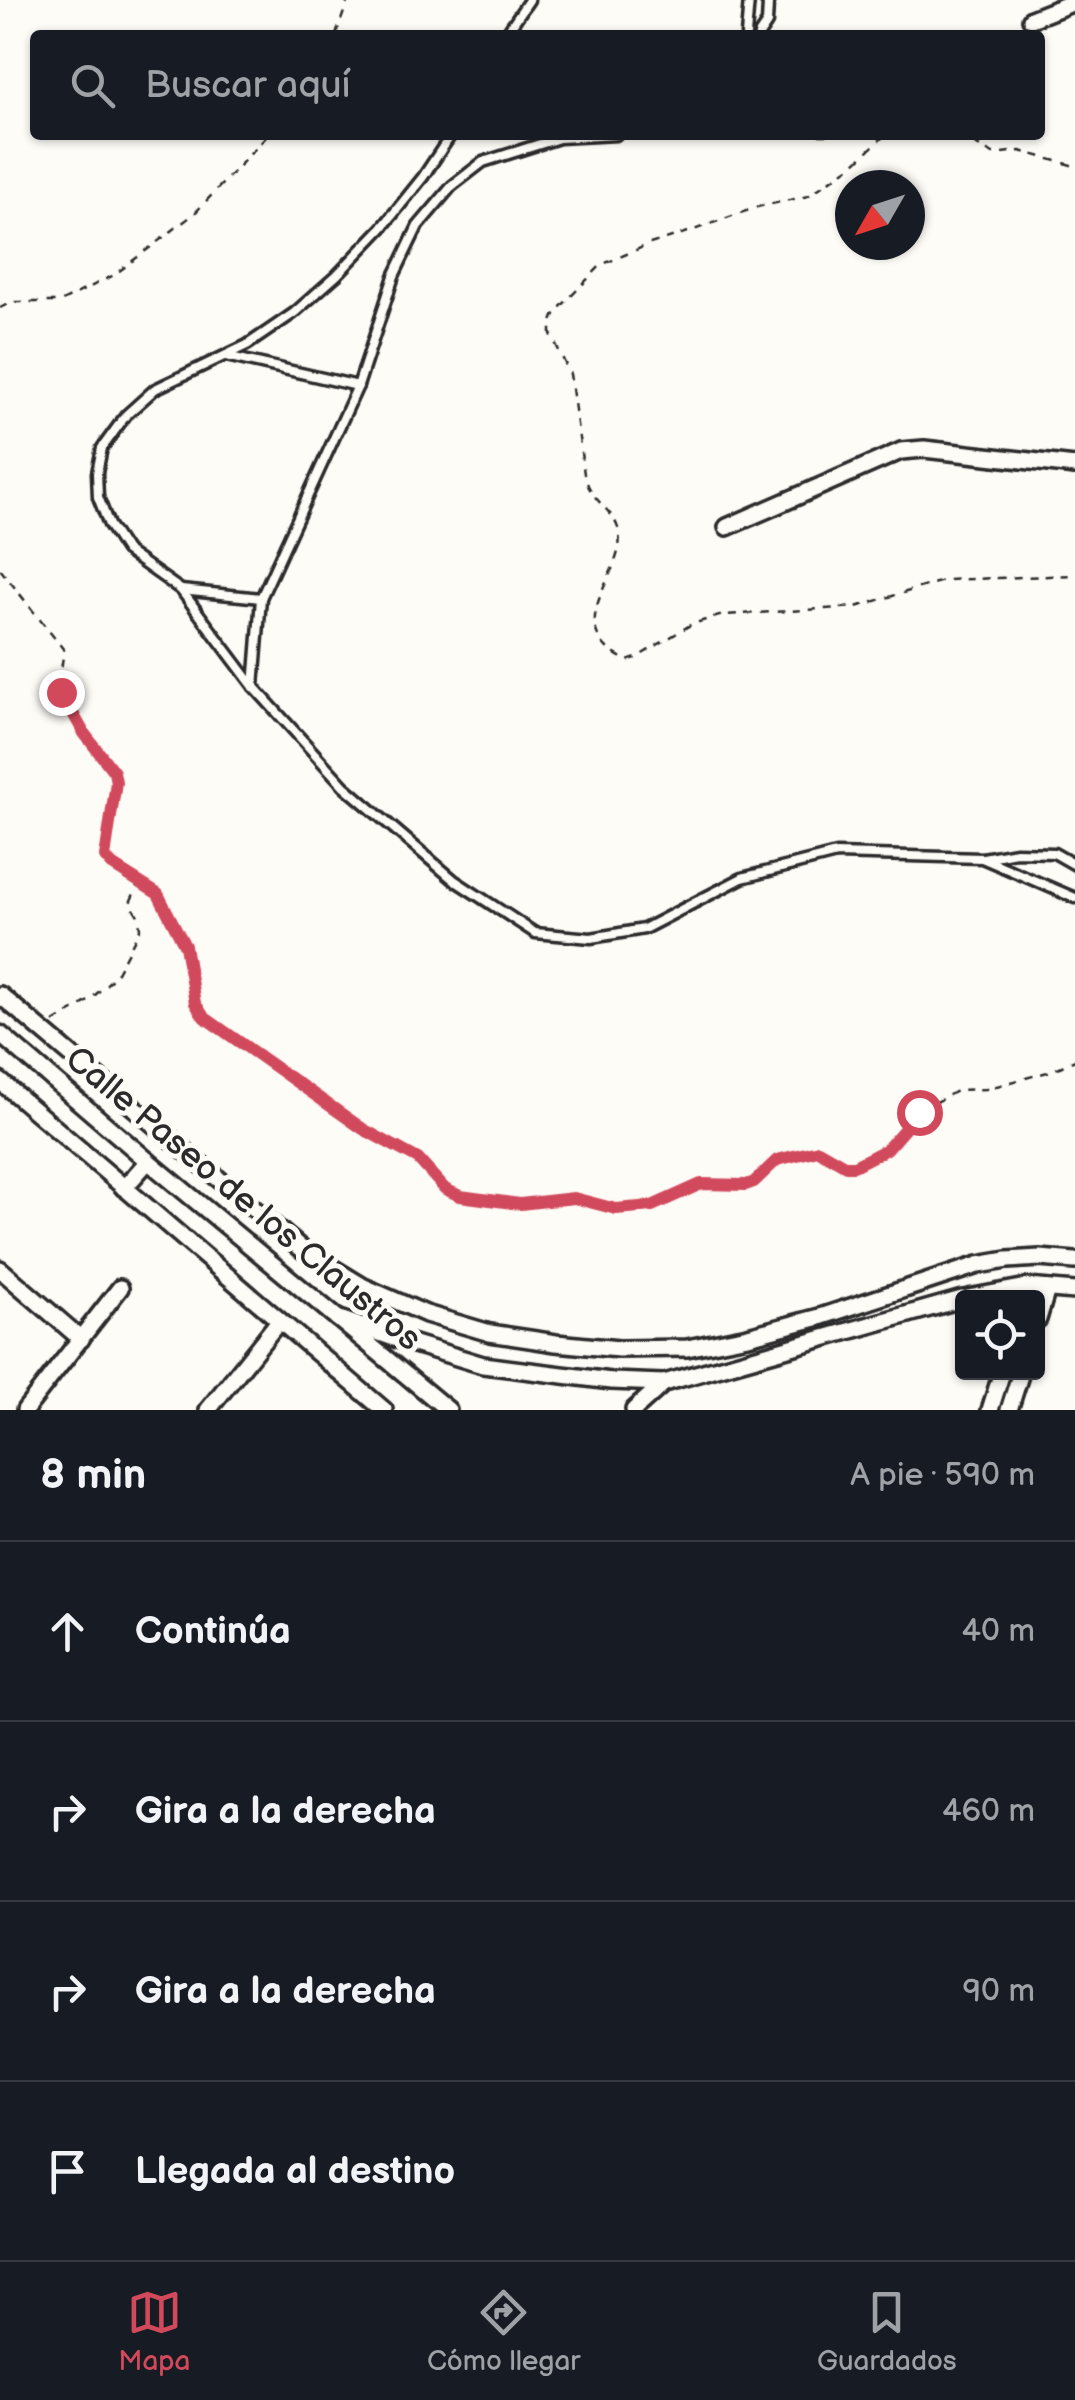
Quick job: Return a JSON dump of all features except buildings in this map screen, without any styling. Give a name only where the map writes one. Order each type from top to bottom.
[{"type":"street","points":[[1030,20],[1071,6]]},
{"type":"street","points":[[726,528],[902,451],[924,448],[1075,466]]},
{"type":"street","points":[[0,995],[302,1250],[362,1286],[426,1314],[490,1333],[619,1349],[687,1348],[820,1317],[978,1265],[1040,1258],[1075,1261]]},
{"type":"street","name":"Calle Paseo de los Claustros","points":[[0,1034],[448,1410]]},
{"type":"street","name":"Calle Paseo de los Claustros","points":[[0,1082],[384,1410]]},
{"type":"street","points":[[124,1188],[148,1161]]},
{"type":"street","points":[[0,1269],[80,1338]]},
{"type":"street","points":[[25,1410],[120,1288]]},
{"type":"street","points":[[1045,1295],[1047,1289]]},
{"type":"street","points":[[1040,1290],[1075,1292]]},
{"type":"street","points":[[337,1318],[484,1365],[611,1381],[664,1383],[955,1301]]},
{"type":"street","points":[[208,1410],[279,1321]]},
{"type":"street","points":[[990,1410],[999,1380]]},
{"type":"street","points":[[1009,1410],[1018,1380]]},
{"type":"street","points":[[634,1410],[664,1383]]},
{"type":"lane","points":[[508,30],[529,0]]},
{"type":"lane","points":[[747,30],[749,0]]},
{"type":"lane","points":[[762,30],[767,23],[765,0]]},
{"type":"lane","points":[[448,140],[382,228],[294,313],[247,345],[155,389],[126,415],[102,448],[97,474],[98,497],[126,552],[180,590],[254,688],[344,786],[454,880],[535,933],[591,938],[644,929],[742,878],[836,854],[982,858],[1016,852],[1054,853],[1075,864]]},
{"type":"lane","points":[[254,688],[261,598],[358,386],[394,276],[418,226],[452,186],[482,162],[548,140]]},
{"type":"lane","points":[[223,356],[358,386]]},
{"type":"lane","points":[[180,590],[261,598]]},
{"type":"lane","points":[[982,858],[1075,898]]},
{"type":"path","points":[[338,30],[348,0]]},
{"type":"path","points":[[0,308],[12,302],[60,302],[114,274],[194,214],[263,140]]},
{"type":"path","points":[[880,140],[854,164],[808,196],[756,206],[601,264],[556,312],[551,334],[570,374],[584,474],[589,488],[619,530],[619,548],[594,612],[598,634],[605,647],[627,661],[692,624],[723,615],[856,607],[946,580],[1075,574]]},
{"type":"path","points":[[968,140],[993,154],[1020,150],[1075,166]]},
{"type":"path","points":[[0,569],[62,644],[65,656],[61,692],[84,733],[114,772],[116,782],[105,857],[158,894],[185,946],[195,1003],[204,1017],[363,1129],[418,1159],[445,1189],[460,1196],[520,1204],[574,1198],[616,1209],[652,1206],[701,1184],[746,1185],[777,1160],[818,1150],[846,1166],[854,1166],[887,1149],[919,1112],[958,1090],[986,1089],[1051,1071],[1075,1060]]},
{"type":"path","points":[[42,1030],[90,1000],[116,976],[140,929],[130,903],[140,881]]},
{"type":"route","points":[[61,692],[84,733],[114,772],[116,782],[105,857],[158,894],[185,946],[195,1003],[204,1017],[363,1129],[418,1159],[445,1189],[460,1196],[520,1204],[574,1198],[616,1209],[652,1206],[701,1184],[746,1185],[777,1160],[818,1150],[846,1166],[854,1166],[887,1149],[919,1112]]}]
